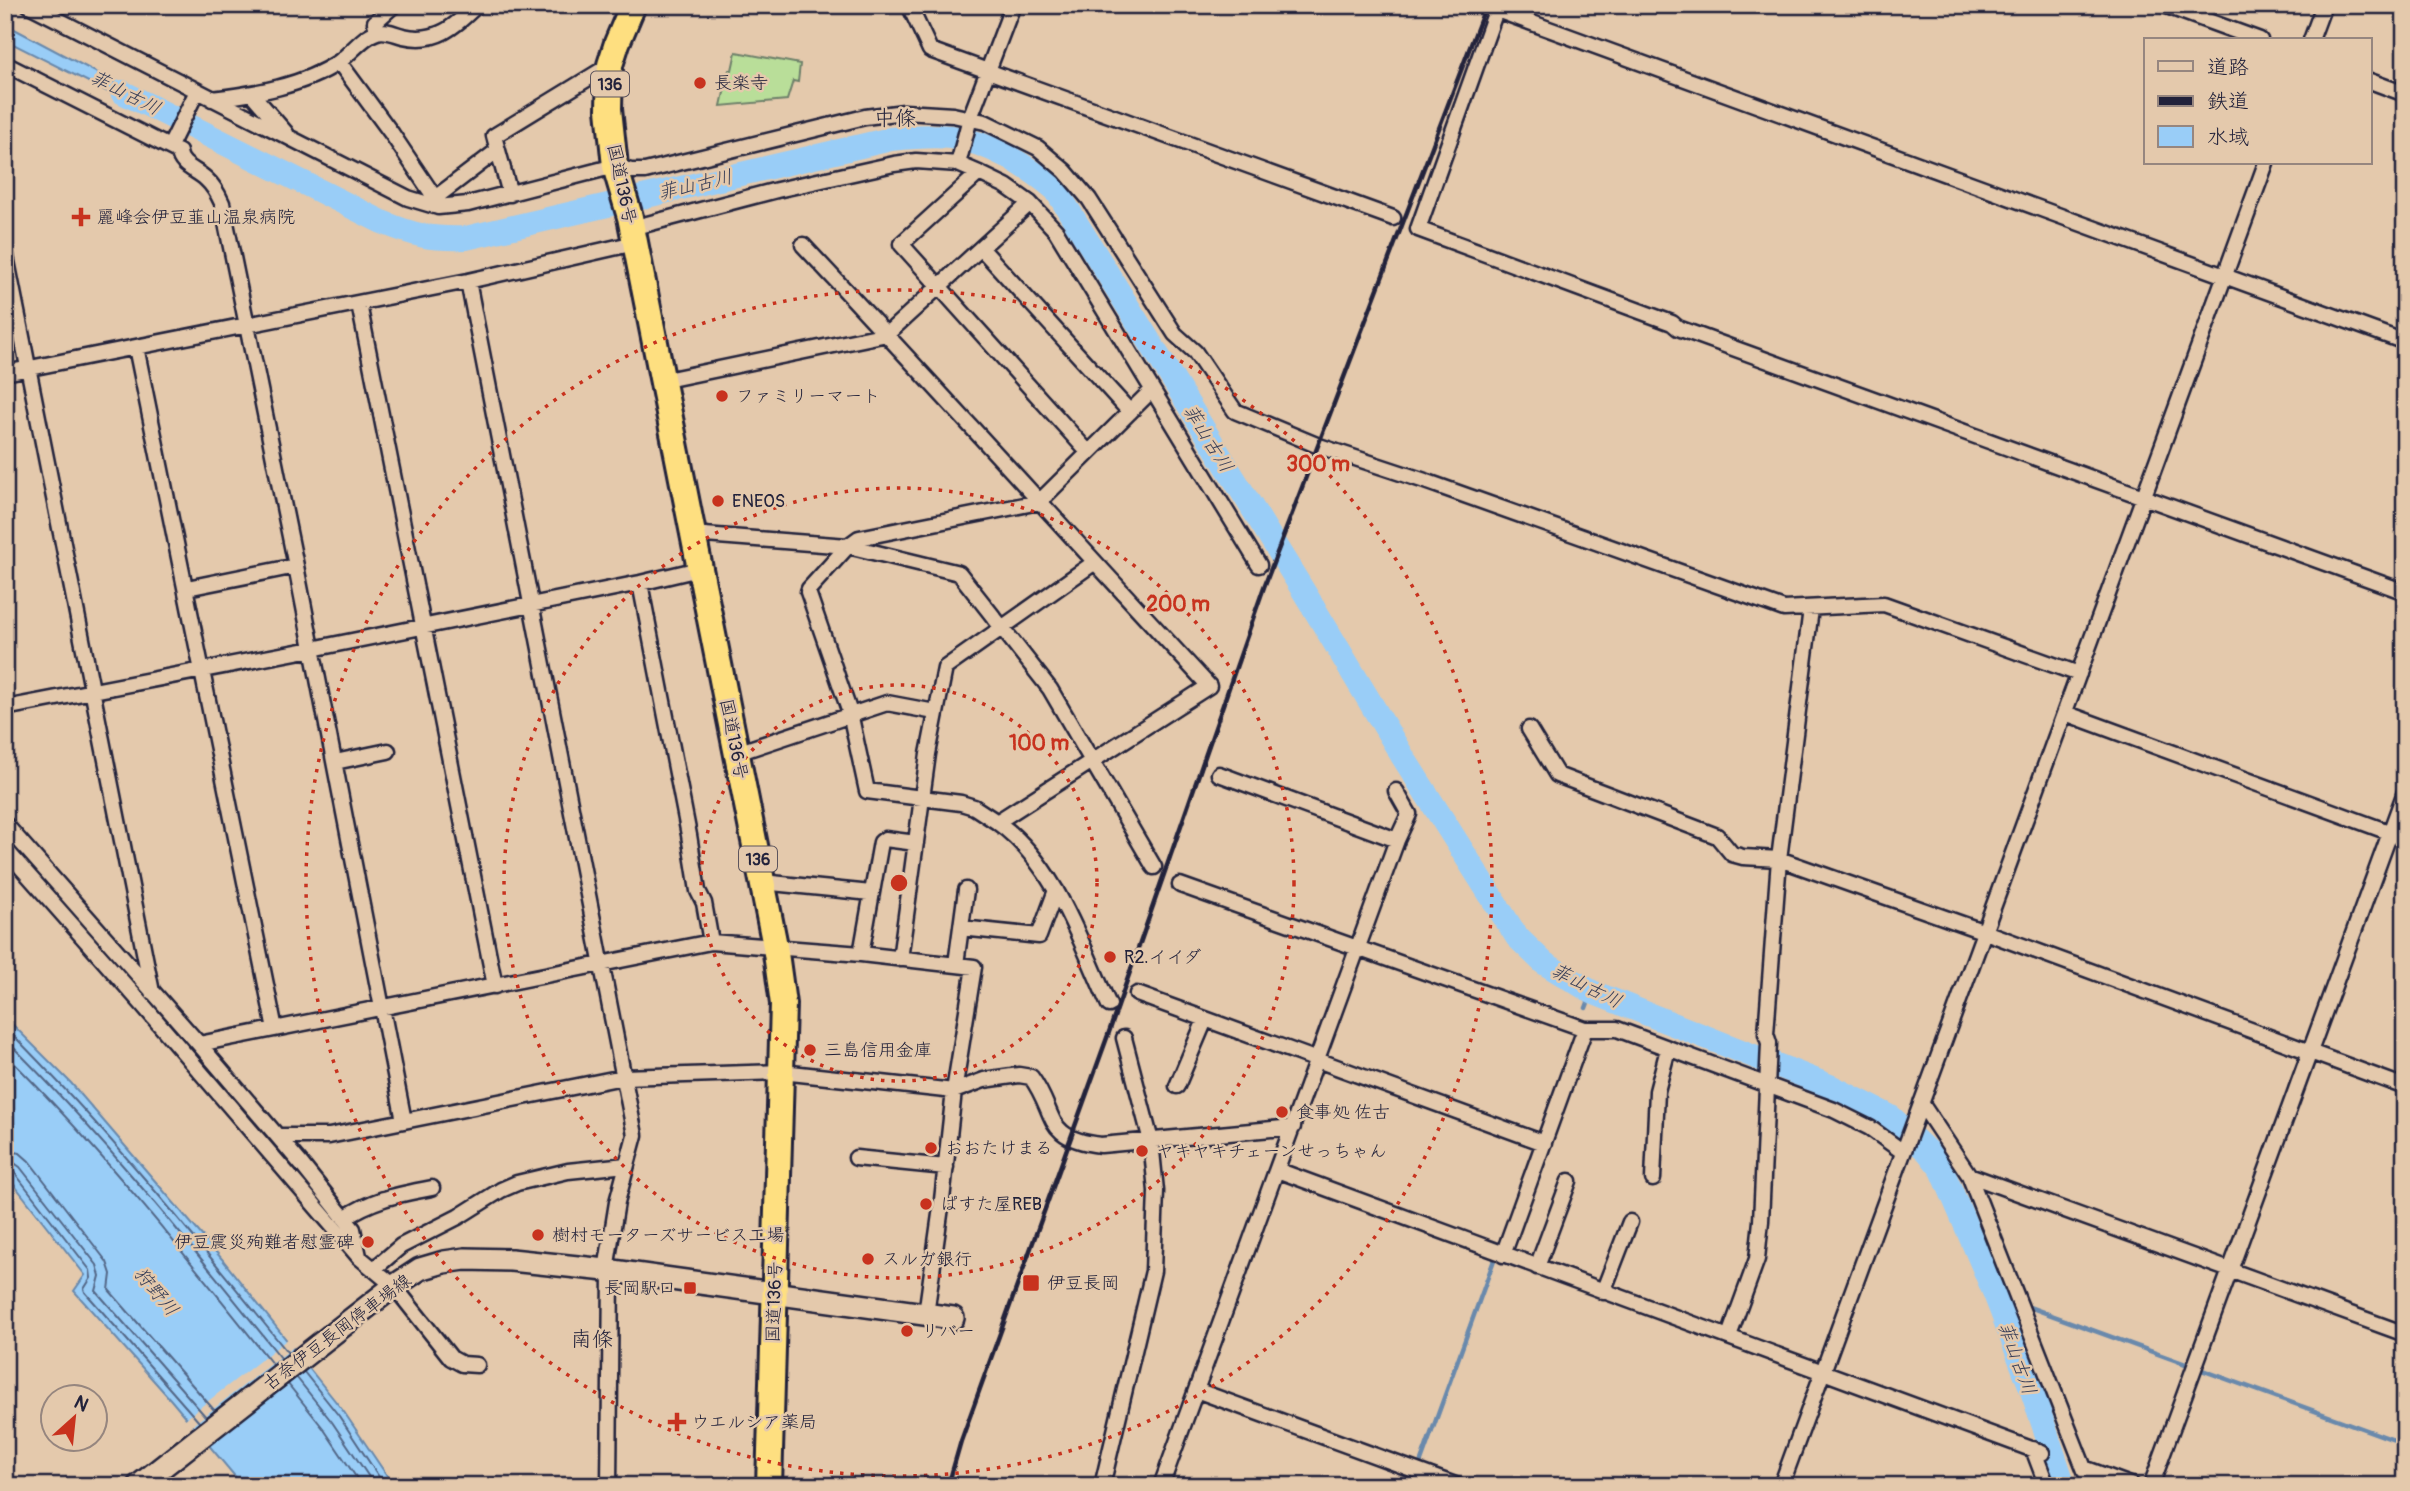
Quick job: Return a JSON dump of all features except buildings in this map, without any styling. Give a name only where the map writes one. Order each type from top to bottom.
[{"type":"highway","name":"国道136号","points":[[633,5],[610,65],[609,108],[618,174],[632,229],[737,753],[775,946],[783,1004],[769,1486]]},
{"type":"main road","name":"古奈伊豆長岡停車場線","points":[[138,1486],[386,1293],[420,1269],[444,1262],[466,1259],[511,1260],[609,1270],[953,1318]]},
{"type":"street","points":[[29,5],[195,94],[212,99],[408,198],[436,203],[468,204],[510,194],[639,172],[891,113],[916,112],[970,120],[1004,130],[1038,148],[1065,171],[1089,199],[1175,334],[1195,352],[1235,411],[1319,446],[1784,609],[1884,604],[2080,674]]},
{"type":"street","points":[[377,32],[375,22],[394,5]]},
{"type":"street","points":[[212,99],[252,94],[313,76],[339,62],[377,32],[427,39],[449,29],[477,5]]},
{"type":"street","points":[[908,5],[930,50],[1393,218]]},
{"type":"street","points":[[958,162],[970,120],[1013,5]]},
{"type":"street","points":[[2164,5],[2255,38]]},
{"type":"street","points":[[2312,38],[2324,5]]},
{"type":"street","points":[[2405,342],[1492,7],[1418,229],[1672,323],[1678,328],[2405,592]]},
{"type":"street","points":[[339,62],[392,134],[436,203]]},
{"type":"street","points":[[5,64],[170,146],[179,152],[182,162],[217,190],[222,203],[313,649],[404,1121]]},
{"type":"street","points":[[510,194],[494,136],[610,65]]},
{"type":"street","points":[[2372,82],[2405,94]]},
{"type":"street","points":[[170,146],[195,94]]},
{"type":"street","points":[[252,94],[291,139]]},
{"type":"street","points":[[436,203],[498,150]]},
{"type":"street","points":[[5,373],[468,281],[632,229],[777,190],[894,164],[916,161],[958,162],[1006,186],[1030,203],[1056,232],[1259,565]]},
{"type":"street","points":[[1781,1486],[2266,164]]},
{"type":"street","points":[[979,173],[901,244],[1088,452]]},
{"type":"street","points":[[661,381],[887,334],[1030,203]]},
{"type":"street","points":[[803,245],[1209,686],[997,822]]},
{"type":"street","points":[[981,248],[1130,412]]},
{"type":"street","points":[[5,251],[152,992]]},
{"type":"street","points":[[468,281],[635,1135],[617,1202],[609,1270],[609,1486]]},
{"type":"street","points":[[359,303],[495,986]]},
{"type":"street","points":[[136,347],[204,670],[275,1029]]},
{"type":"street","points":[[1109,1005],[1056,890],[1025,847],[997,822],[970,805],[923,796],[867,791],[850,713],[808,592],[848,546],[859,538],[1039,502],[1152,390]]},
{"type":"street","points":[[692,534],[848,546],[959,573],[1050,689],[1154,867]]},
{"type":"street","points":[[900,959],[935,712],[945,668],[1095,562]]},
{"type":"street","points":[[187,588],[296,566]]},
{"type":"street","points":[[5,708],[423,627],[699,569]]},
{"type":"street","points":[[640,583],[698,891],[704,902],[711,942]]},
{"type":"street","points":[[1729,1336],[1757,1259],[1769,1043],[1766,1034],[1779,859],[1811,609]]},
{"type":"street","points":[[737,753],[850,713],[892,702],[935,712]]},
{"type":"street","points":[[2065,713],[2405,838]]},
{"type":"street","points":[[1529,729],[1557,775],[1717,836],[1732,854],[1779,859],[2405,1087]]},
{"type":"street","points":[[335,762],[388,751]]},
{"type":"street","points":[[1219,774],[1398,841]]},
{"type":"street","points":[[1161,1486],[1409,814],[1396,791]]},
{"type":"street","points":[[2151,1486],[2405,792]]},
{"type":"street","points":[[5,824],[278,1136],[353,1229],[359,1258]]},
{"type":"street","points":[[861,954],[882,841],[885,839],[916,843]]},
{"type":"street","points":[[5,849],[142,1004],[359,1258],[374,1269],[386,1293],[451,1358],[462,1364],[477,1365]]},
{"type":"street","points":[[762,882],[872,892]]},
{"type":"street","points":[[1180,885],[1585,1029],[1617,1029],[1766,1081],[1846,1116],[1903,1149]]},
{"type":"street","points":[[956,964],[966,890]]},
{"type":"street","points":[[961,928],[1039,936],[1056,890]]},
{"type":"street","points":[[199,1044],[711,942],[861,954],[974,967],[954,1091],[926,1314]]},
{"type":"street","points":[[1137,994],[1544,1143]]},
{"type":"street","points":[[1177,1086],[1205,1020]]},
{"type":"street","points":[[1503,1255],[1585,1029]]},
{"type":"street","points":[[1102,1486],[1153,1271],[1156,1191],[1151,1141],[1124,1038]]},
{"type":"street","points":[[1653,1179],[1657,1091],[1668,1049]]},
{"type":"street","points":[[278,1136],[329,1136],[623,1077],[782,1072],[954,1091],[984,1080],[1019,1075],[1031,1077],[1057,1129],[1087,1143],[1101,1145],[1293,1127]]},
{"type":"street","points":[[1920,1107],[1969,1175],[2091,1486]]},
{"type":"street","points":[[856,1158],[946,1167]]},
{"type":"street","points":[[374,1269],[401,1246],[458,1217],[517,1182],[568,1171],[626,1165]]},
{"type":"street","points":[[1278,1170],[2038,1451],[2047,1486]]},
{"type":"street","points":[[1969,1175],[2405,1334]]},
{"type":"street","points":[[1537,1267],[1569,1181]]},
{"type":"street","points":[[344,1218],[362,1206],[382,1198],[432,1188]]},
{"type":"street","points":[[1603,1292],[1630,1222]]},
{"type":"street","points":[[1196,1390],[1458,1486]]},
{"type":"street","points":[[2084,1468],[2133,1486]]},
{"type":"green space","points":[[736,52],[800,64],[798,82],[793,81],[787,100],[721,106]]},
{"type":"water","points":[[5,24],[152,102],[148,112],[5,40]]},
{"type":"water","name":"狩野川","points":[[5,1017],[71,1083],[222,1259],[344,1412],[394,1486],[243,1486],[74,1291],[85,1275],[5,1173]]},
{"type":"pier","points":[[289,1338],[296,1345],[190,1427],[184,1420]]},
{"type":"waterway","name":"菲山古川","points":[[122,92],[382,222],[414,233],[442,238],[466,238],[891,139],[936,136],[965,140],[1007,156],[1033,172],[1056,190],[1403,757],[1517,937],[1544,963],[1592,992],[1832,1087],[1891,1117],[1928,1152],[1942,1170],[1995,1294],[2064,1486]]},
{"type":"waterway","points":[[1586,1008],[1592,992]]},
{"type":"waterway","points":[[1412,1486],[1506,1227]]},
{"type":"waterway","points":[[1995,1294],[2013,1301]]},
{"type":"waterway","points":[[2024,1305],[2405,1444]]},
{"type":"railway","points":[[948,1486],[961,1441],[1108,1035],[1264,587],[1486,5]]},
{"type":"place","name":"長楽寺","points":[[700,83]]},
{"type":"place","name":"麗峰会伊豆韮山温泉病院","points":[[81,217]]},
{"type":"place","name":"ファミリーマート","points":[[722,396]]},
{"type":"place","name":"ENEOS","points":[[718,501]]},
{"type":"place","name":"R2.イイダ","points":[[1110,957]]},
{"type":"place","name":"三島信用金庫","points":[[810,1050]]},
{"type":"place","name":"食事処 佐古","points":[[1282,1112]]},
{"type":"place","name":"おおたけまる","points":[[931,1148]]},
{"type":"place","name":"ヤキヤキチェーンせっちゃん","points":[[1142,1151]]},
{"type":"place","name":"ぱすた屋REB","points":[[926,1204]]},
{"type":"place","name":"樹村モーターズサービス工場","points":[[538,1235]]},
{"type":"place","name":"伊豆震災殉難者慰霊碑","points":[[368,1242]]},
{"type":"place","name":"スルガ銀行","points":[[868,1259]]},
{"type":"place","name":"伊豆長岡","points":[[1031,1283]]},
{"type":"place","name":"長岡駅口","points":[[690,1288]]},
{"type":"place","name":"リバー","points":[[907,1331]]},
{"type":"place","name":"ウエルシア薬局","points":[[677,1422]]},
{"type":"district","name":"中條","points":[[895,118]]},
{"type":"district","name":"南條","points":[[592,1339]]}]
